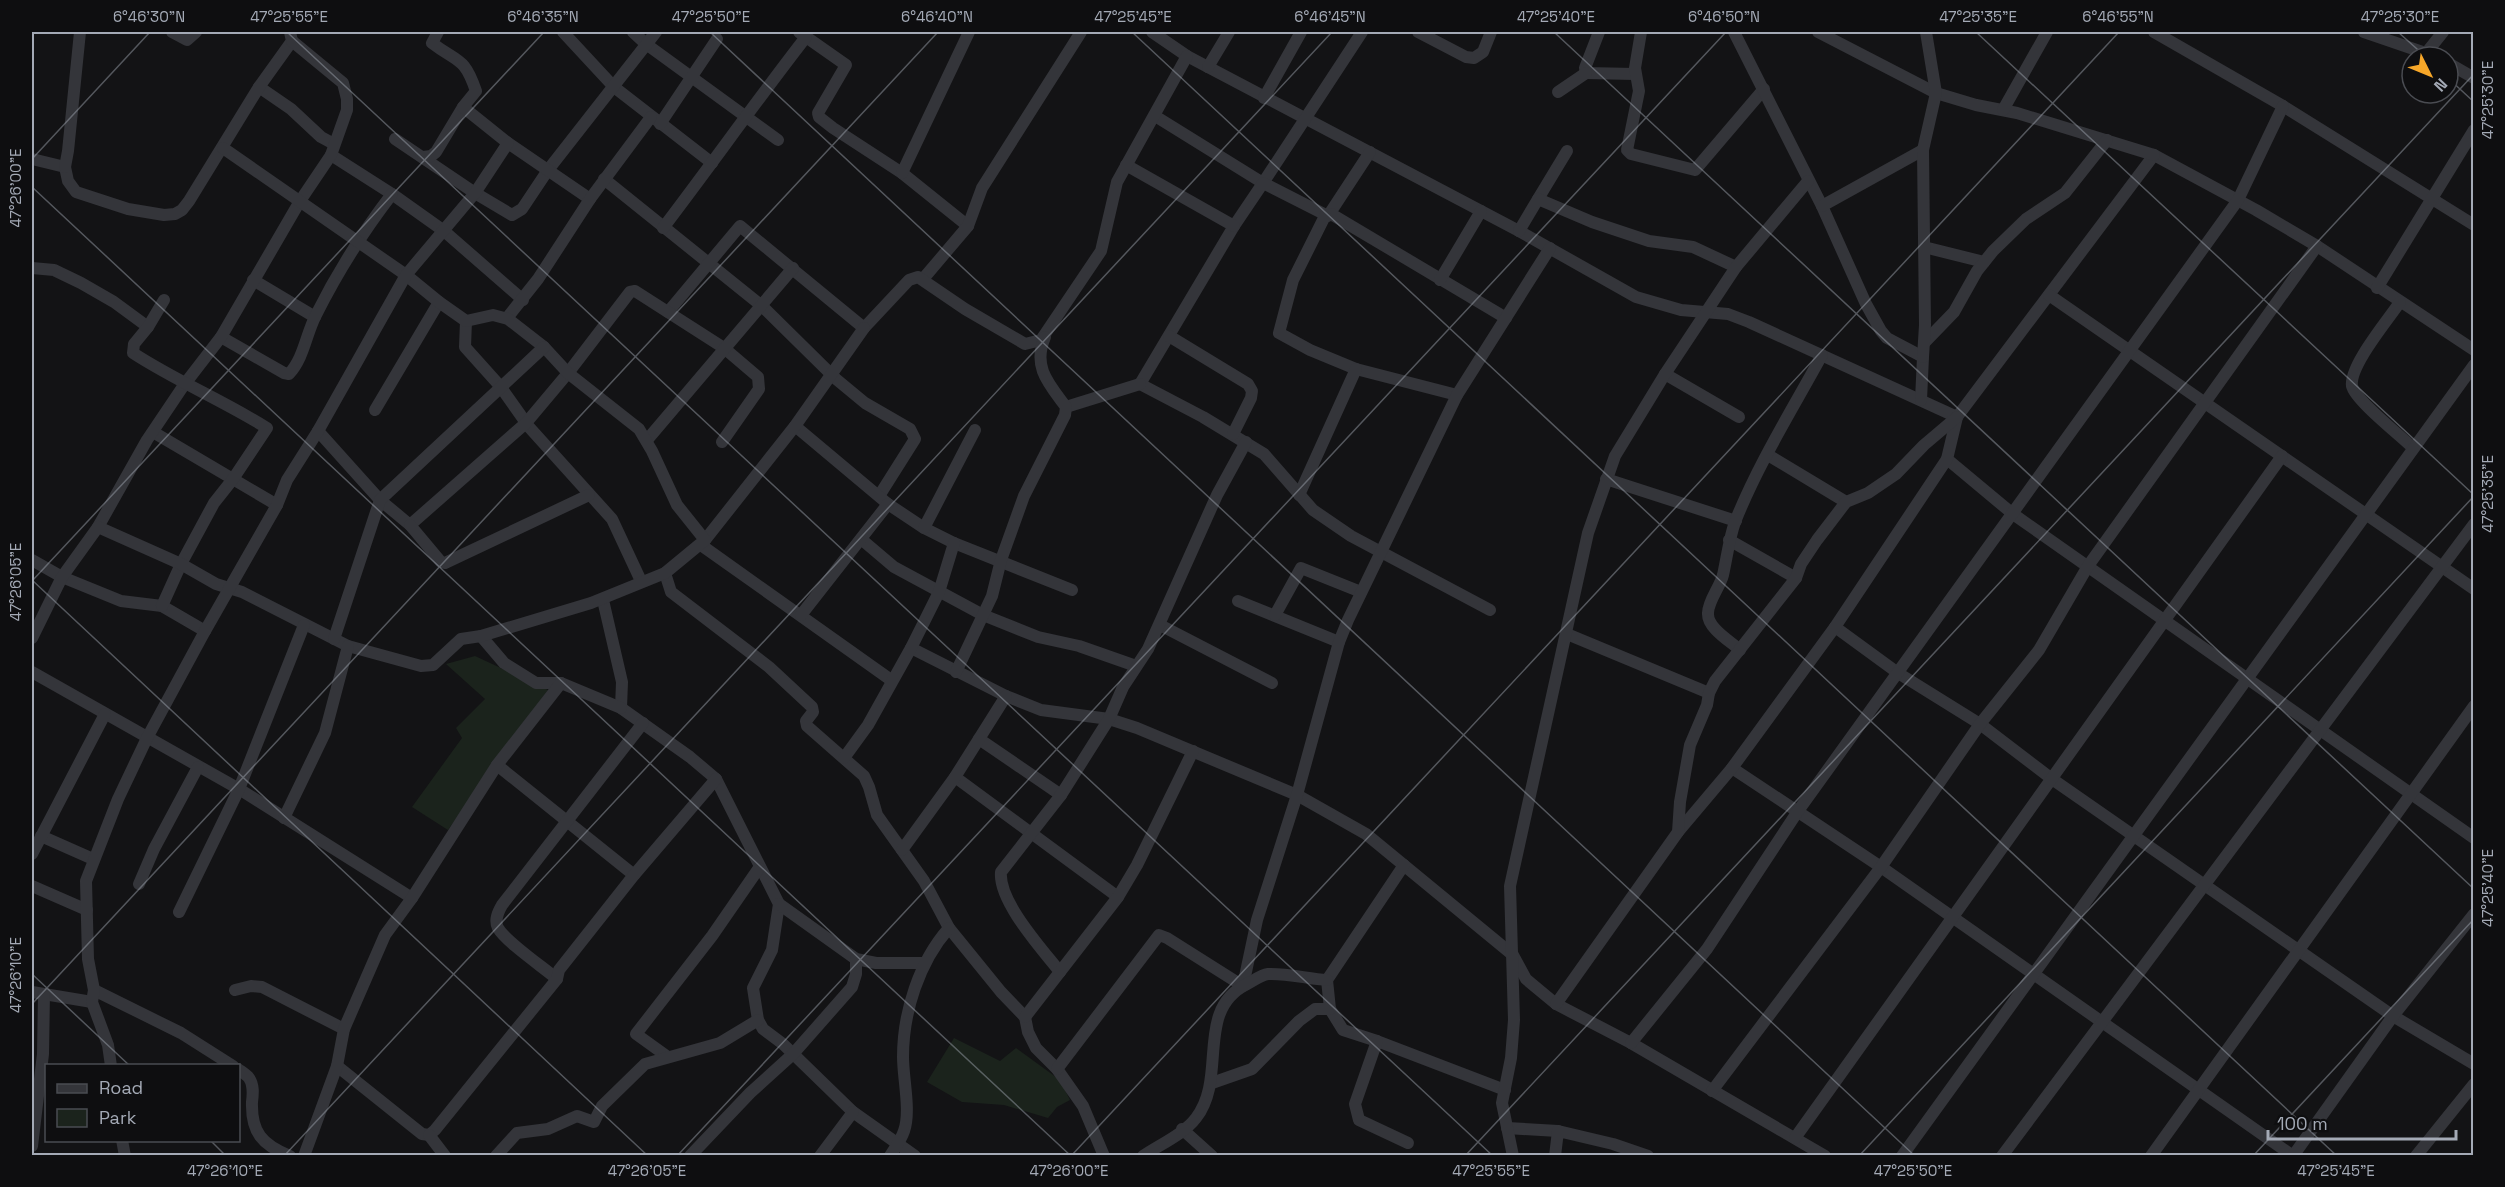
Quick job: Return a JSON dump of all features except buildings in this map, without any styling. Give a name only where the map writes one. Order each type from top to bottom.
[{"type":"street","points":[[32,638],[62,576],[98,527],[153,432],[184,385],[221,337],[332,150],[347,110],[343,82],[291,36],[223,148],[182,210],[175,214],[164,215],[128,209],[76,192],[68,181],[65,166],[80,32]]},
{"type":"street","points":[[172,32],[187,39],[195,32]]},
{"type":"street","points":[[423,157],[431,156],[436,152],[463,107],[476,91],[470,74],[461,60],[432,43],[438,32]]},
{"type":"street","points":[[563,32],[614,87],[712,163]]},
{"type":"street","points":[[633,32],[646,44],[778,140]]},
{"type":"street","points":[[395,139],[475,194],[512,215],[522,209],[548,170],[656,32]]},
{"type":"street","points":[[902,173],[969,32]]},
{"type":"street","points":[[923,279],[968,226],[982,188],[1081,32]]},
{"type":"street","points":[[1152,32],[1187,56],[1519,231],[1636,297],[1681,310],[1707,310],[1728,314],[1957,417]]},
{"type":"street","points":[[1209,67],[1229,32]]},
{"type":"street","points":[[1264,98],[1301,32]]},
{"type":"street","points":[[1066,407],[1140,384],[1234,226],[1362,32]]},
{"type":"street","points":[[1418,32],[1466,57],[1474,58],[1483,52],[1491,32]]},
{"type":"street","points":[[1586,73],[1585,68],[1599,32]]},
{"type":"street","points":[[1641,32],[1635,74],[1639,91],[1627,150],[1631,154],[1695,170],[1764,89]]},
{"type":"street","points":[[1734,32],[1822,206],[1861,294],[1881,331],[1887,338],[1923,357]]},
{"type":"street","points":[[1818,32],[1936,93],[1976,105],[2017,112],[2154,155],[2238,200],[2316,246],[2474,350]]},
{"type":"street","points":[[1921,400],[1923,150],[1936,93],[1926,32]]},
{"type":"street","points":[[2003,110],[2047,32]]},
{"type":"street","points":[[2154,32],[2283,106],[2474,225]]},
{"type":"street","points":[[2364,32],[2404,45]]},
{"type":"street","points":[[663,228],[803,34],[846,65],[818,113],[819,117],[902,173],[968,226]]},
{"type":"street","points":[[507,318],[523,300],[557,252],[604,179],[656,120],[717,39]]},
{"type":"street","points":[[956,672],[998,580],[1001,560],[1024,496],[1065,415],[1066,407],[1048,385],[1039,351],[1045,337],[1101,251],[1117,182],[1187,56]]},
{"type":"street","points":[[2460,70],[2474,78]]},
{"type":"street","points":[[1558,92],[1586,73],[1635,74]]},
{"type":"street","points":[[259,87],[291,109],[332,150],[444,231],[523,300]]},
{"type":"street","points":[[1631,1043],[1707,949],[1798,811],[2238,200],[2283,106]]},
{"type":"street","points":[[463,107],[508,143],[590,199]]},
{"type":"street","points":[[1155,116],[1263,183],[1328,215],[1506,318]]},
{"type":"street","points":[[2377,288],[2474,130]]},
{"type":"street","points":[[1923,343],[1954,312],[1984,262],[2026,219],[2065,193],[2107,140]]},
{"type":"street","points":[[111,1064],[108,1044],[93,996],[88,958],[86,881],[93,859],[147,738],[277,504],[287,480],[318,431],[406,275],[475,194],[508,143]]},
{"type":"street","points":[[223,148],[406,275],[466,321],[493,315],[507,318],[544,347],[568,373],[639,429],[647,440],[677,505],[703,542],[891,680]]},
{"type":"street","points":[[1822,206],[1923,150]]},
{"type":"street","points":[[1370,152],[1328,215],[1293,280],[1279,333],[1302,346],[1356,369],[1457,395]]},
{"type":"street","points":[[1519,231],[1533,203],[1538,199],[1567,152]]},
{"type":"street","points":[[1678,832],[1680,802],[1690,745],[1715,681],[1796,578],[1807,556],[1835,514],[1846,502],[1869,493],[1896,474],[1924,445],[1957,417],[2154,155]]},
{"type":"street","points":[[32,159],[65,166]]},
{"type":"street","points":[[1126,165],[1234,226]]},
{"type":"street","points":[[604,179],[762,306],[865,403],[910,429],[915,439],[861,539],[801,615]]},
{"type":"street","points":[[1513,1155],[1502,1103],[1514,1020],[1509,886],[1588,533],[1616,456],[1665,374],[1736,267],[1808,181]]},
{"type":"street","points":[[221,337],[289,374],[296,367],[315,317],[356,241],[392,194]]},
{"type":"street","points":[[1538,199],[1592,222],[1649,241],[1693,247],[1736,267]]},
{"type":"street","points":[[1440,280],[1481,211]]},
{"type":"street","points":[[668,312],[740,226],[864,328]]},
{"type":"street","points":[[1712,1091],[1881,867],[1980,723],[2039,650],[2088,566],[2316,246]]},
{"type":"street","points":[[1243,986],[1257,920],[1297,795],[1339,642],[1380,552],[1457,395],[1550,248]]},
{"type":"street","points":[[1924,248],[1984,262]]},
{"type":"street","points":[[32,267],[54,270],[81,283],[114,302],[148,327]]},
{"type":"street","points":[[647,440],[793,268]]},
{"type":"street","points":[[98,527],[181,564],[216,584],[230,588],[348,646],[421,666],[433,665],[461,639],[481,636],[603,600],[641,581],[664,573],[703,542],[795,426],[864,328],[909,280],[918,277],[923,279],[965,309],[1025,344],[1045,337]]},
{"type":"street","points":[[253,280],[315,317]]},
{"type":"street","points":[[410,525],[526,423],[568,373],[630,292],[635,291],[723,348],[758,377],[759,389],[722,442]]},
{"type":"street","points":[[2049,295],[2474,589]]},
{"type":"street","points":[[162,606],[181,564],[214,503],[267,428],[184,385],[133,353],[134,344],[148,327],[164,300]]},
{"type":"street","points":[[375,410],[439,302]]},
{"type":"street","points":[[2400,302],[2354,369],[2352,385],[2358,397],[2413,448]]},
{"type":"street","points":[[466,321],[465,347],[500,386],[526,423],[612,519],[641,581]]},
{"type":"street","points":[[1169,336],[1248,384],[1252,391],[1251,398],[1233,434]]},
{"type":"street","points":[[334,639],[380,500],[544,347]]},
{"type":"street","points":[[1740,650],[1716,630],[1710,623],[1707,613],[1722,576],[1729,540],[1736,521],[1768,455],[1822,355]]},
{"type":"street","points":[[1902,1155],[2474,365]]},
{"type":"street","points":[[1299,495],[1356,369]]},
{"type":"street","points":[[1665,374],[1739,417]]},
{"type":"street","points":[[1140,384],[1233,434],[1264,454],[1299,495],[1323,516],[1380,552],[1490,610]]},
{"type":"street","points":[[1556,1004],[1678,832],[1732,768],[1835,627],[1947,459],[1957,417]]},
{"type":"street","points":[[795,426],[884,500],[924,528],[954,543],[1072,590]]},
{"type":"street","points":[[924,528],[975,430]]},
{"type":"street","points":[[318,431],[380,500],[410,525],[441,562],[445,563],[589,495]]},
{"type":"street","points":[[153,432],[277,504]]},
{"type":"street","points":[[1060,972],[1029,932],[1002,890],[1001,872],[1061,795],[1109,719],[1160,625],[1181,571],[1217,495],[1246,442]]},
{"type":"street","points":[[1768,455],[1846,502]]},
{"type":"street","points":[[1795,1138],[2282,456]]},
{"type":"street","points":[[1947,459],[2013,514],[2474,838]]},
{"type":"street","points":[[1606,479],[1736,521]]},
{"type":"street","points":[[2002,1155],[2474,524]]},
{"type":"street","points":[[861,539],[894,567],[983,615],[1038,637],[1079,645],[1137,666]]},
{"type":"street","points":[[1729,540],[1796,578]]},
{"type":"street","points":[[844,758],[872,718],[891,680],[911,648],[939,592],[954,543]]},
{"type":"street","points":[[32,560],[62,576],[121,601],[162,606],[205,631]]},
{"type":"street","points":[[1275,615],[1301,568],[1361,592]]},
{"type":"street","points":[[664,573],[671,592],[769,667],[812,707],[813,712],[806,721],[807,726],[864,776],[870,787],[877,815],[924,881],[949,928],[1001,992],[1025,1017],[1028,1032],[1036,1048],[1057,1069],[1083,1106],[1104,1155]]},
{"type":"street","points":[[603,600],[622,682],[621,708]]},
{"type":"street","points":[[1238,601],[1339,642]]},
{"type":"street","points":[[179,912],[239,789],[304,625]]},
{"type":"street","points":[[1160,625],[1272,683]]},
{"type":"street","points":[[1835,627],[1898,673],[1980,723],[2052,779],[2393,1017],[2474,1064]]},
{"type":"street","points":[[1567,634],[1709,693]]},
{"type":"street","points":[[481,636],[504,663],[515,672],[537,683],[561,683],[621,708],[716,779],[779,904],[856,959],[876,963],[924,963]]},
{"type":"street","points":[[284,818],[325,733],[348,646]]},
{"type":"street","points":[[911,648],[1006,696],[1041,710],[1109,719],[1193,751],[1297,795],[1376,840],[1513,955],[1526,979],[1556,1004],[1631,1043],[1795,1138],[1812,1151],[1825,1155]]},
{"type":"street","points":[[32,672],[239,789],[412,898]]},
{"type":"street","points":[[304,1155],[337,1066],[344,1029],[385,934],[412,898],[497,765],[561,683]]},
{"type":"street","points":[[902,850],[955,777],[1006,696]]},
{"type":"street","points":[[2151,1155],[2474,706]]},
{"type":"street","points":[[32,854],[105,714]]},
{"type":"street","points":[[557,979],[508,939],[497,927],[496,916],[507,897],[643,723]]},
{"type":"street","points":[[979,739],[1061,795]]},
{"type":"street","points":[[1025,1017],[1118,897],[1143,855],[1193,751]]},
{"type":"street","points":[[497,765],[634,875]]},
{"type":"street","points":[[139,884],[154,849],[198,767]]},
{"type":"street","points":[[1732,768],[1881,867],[2293,1155],[2393,1017],[2474,914]]},
{"type":"street","points":[[955,777],[1118,897]]},
{"type":"street","points":[[429,1135],[557,979],[559,970],[634,875],[716,779]]},
{"type":"street","points":[[41,836],[93,859]]},
{"type":"street","points":[[1404,865],[1327,980],[1330,1009],[1343,1030],[1505,1090]]},
{"type":"street","points":[[668,1057],[636,1034],[712,936],[759,868]]},
{"type":"street","points":[[32,886],[87,910]]},
{"type":"street","points":[[779,904],[772,950],[753,988],[758,1020],[763,1029],[783,1044],[853,1112],[915,1155]]},
{"type":"street","points":[[890,1155],[904,1132],[907,1116],[903,1054],[909,1012],[924,963],[934,945],[949,928]]},
{"type":"street","points":[[1057,1069],[1159,935],[1243,986]]},
{"type":"street","points":[[694,1154],[750,1093],[793,1054],[852,987],[856,974],[856,959]]},
{"type":"street","points":[[1143,1155],[1195,1119],[1207,1099],[1212,1083],[1216,1023],[1226,1001],[1243,986],[1266,974],[1327,980]]},
{"type":"street","points":[[235,990],[251,986],[262,987],[344,1029]]},
{"type":"street","points":[[32,1146],[43,1054],[38,993],[93,996],[181,1033],[231,1064]]},
{"type":"street","points":[[1212,1083],[1252,1069],[1299,1021],[1315,1009],[1330,1009]]},
{"type":"street","points":[[496,1155],[516,1133],[548,1129],[577,1116],[594,1122],[602,1106],[640,1068],[651,1061],[720,1043],[758,1020]]},
{"type":"street","points":[[1377,1041],[1355,1104],[1359,1120],[1408,1143]]},
{"type":"street","points":[[337,1066],[422,1134],[429,1135],[445,1155]]},
{"type":"street","points":[[240,1071],[249,1078],[253,1086],[252,1109],[257,1134],[265,1143],[290,1155]]},
{"type":"street","points":[[2416,1155],[2474,1084]]},
{"type":"street","points":[[820,1155],[853,1112]]},
{"type":"street","points":[[1507,1128],[1558,1131],[1648,1155]]},
{"type":"street","points":[[1182,1130],[1212,1155]]},
{"type":"street","points":[[1555,1155],[1558,1131]]},
{"type":"green space","points":[[475,656],[548,690],[448,830],[412,807],[462,738],[456,728],[485,699],[446,664]]},
{"type":"green space","points":[[954,1038],[1000,1061],[1016,1048],[1060,1080],[1070,1100],[1057,1107],[1048,1118],[1004,1105],[962,1102],[927,1082]]}]
